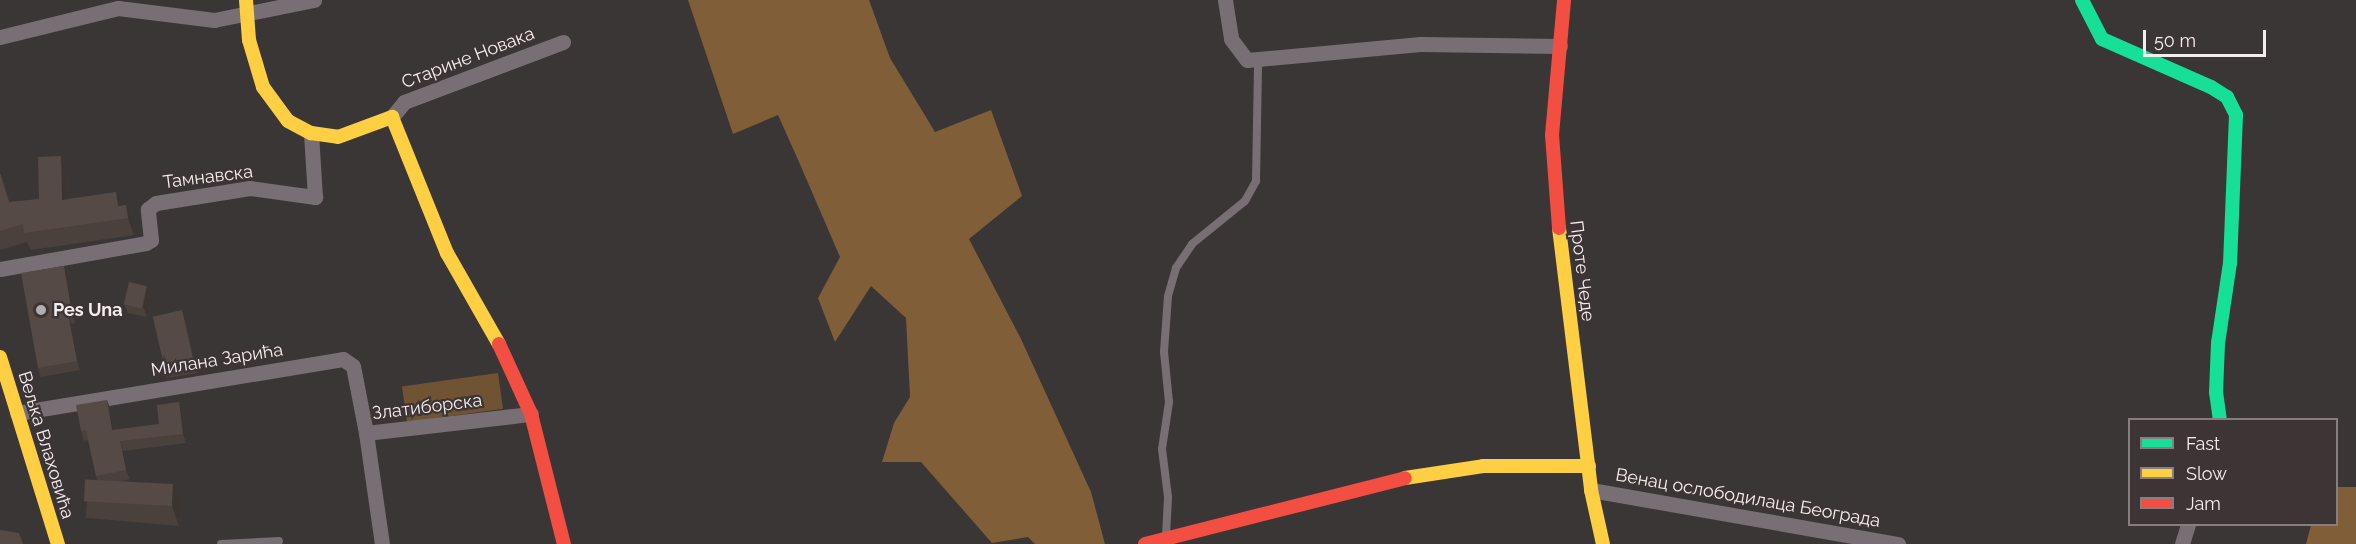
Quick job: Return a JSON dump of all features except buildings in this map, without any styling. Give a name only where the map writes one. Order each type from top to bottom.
[{"type":"street","points":[[0,37],[118,9],[214,20],[246,8],[314,0]]},
{"type":"street","points":[[1225,0],[1231,39],[1247,60],[1258,61],[1420,44],[1560,46]]},
{"type":"street","name":"Проте Чеде","points":[[1564,0],[1552,135],[1557,214],[1591,490],[1603,544]]},
{"type":"street","points":[[2082,0],[2102,39],[2211,87],[2227,97],[2236,115],[2230,263],[2218,343],[2216,392],[2220,418]]},
{"type":"street","points":[[246,8],[249,40],[263,87],[288,121],[311,134],[339,136],[392,117],[447,253],[507,359],[531,414],[564,544]]},
{"type":"street","name":"Старине Новака","points":[[392,117],[404,102],[563,42]]},
{"type":"street","name":"Тамнавска","points":[[0,269],[146,243],[151,240],[148,209],[156,203],[250,188],[315,197],[311,134]]},
{"type":"street","name":"Вељка Влаховића","points":[[0,357],[58,544]]},
{"type":"street","name":"Милана Зарића","points":[[17,413],[343,359],[353,366],[366,433]]},
{"type":"street","name":"Златиборска","points":[[382,544],[366,433],[531,414]]},
{"type":"street","points":[[1145,544],[1386,481],[1483,466],[1589,466]]},
{"type":"street","name":"Венац ослободилаца Београда","points":[[1591,490],[1898,544]]},
{"type":"street","points":[[2182,544],[2188,526]]},
{"type":"lane","points":[[1166,538],[1168,497],[1162,449],[1169,402],[1164,342],[1168,296],[1176,268],[1192,244],[1245,201],[1256,181],[1258,61]]},
{"type":"lane","points":[[221,544],[279,541]]},
{"type":"shaded area","points":[[688,0],[869,0],[890,58],[935,132],[991,110],[1022,196],[969,239],[1021,339],[1091,492],[1105,544],[1035,544],[1028,537],[992,543],[921,462],[882,462],[894,423],[910,397],[906,318],[871,286],[835,342],[818,298],[840,257],[778,115],[733,134]]},
{"type":"shaded area","points":[[498,373],[503,409],[407,422],[402,386]]},
{"type":"shaded area","points":[[2338,487],[2356,487],[2356,544],[2306,544],[2311,526],[2338,526]]},
{"type":"traffic: fast","points":[[2082,0],[2102,39],[2211,87],[2227,97],[2236,115],[2230,263],[2218,343],[2216,392],[2220,418]]},
{"type":"traffic: slow","points":[[246,0],[249,40],[263,87],[288,121],[311,133],[338,137],[392,117],[447,253],[499,344]]},
{"type":"traffic: slow","points":[[1559,228],[1591,490],[1603,544]]},
{"type":"traffic: slow","points":[[0,357],[58,544]]},
{"type":"traffic: slow","points":[[1405,478],[1483,466],[1589,466]]},
{"type":"traffic: jam","points":[[1559,228],[1552,135],[1564,0]]},
{"type":"traffic: jam","points":[[499,344],[531,414],[564,544]]},
{"type":"traffic: jam","points":[[1145,544],[1405,478]]},
{"type":"place","name":"Pes Una","points":[[41,310]]}]
